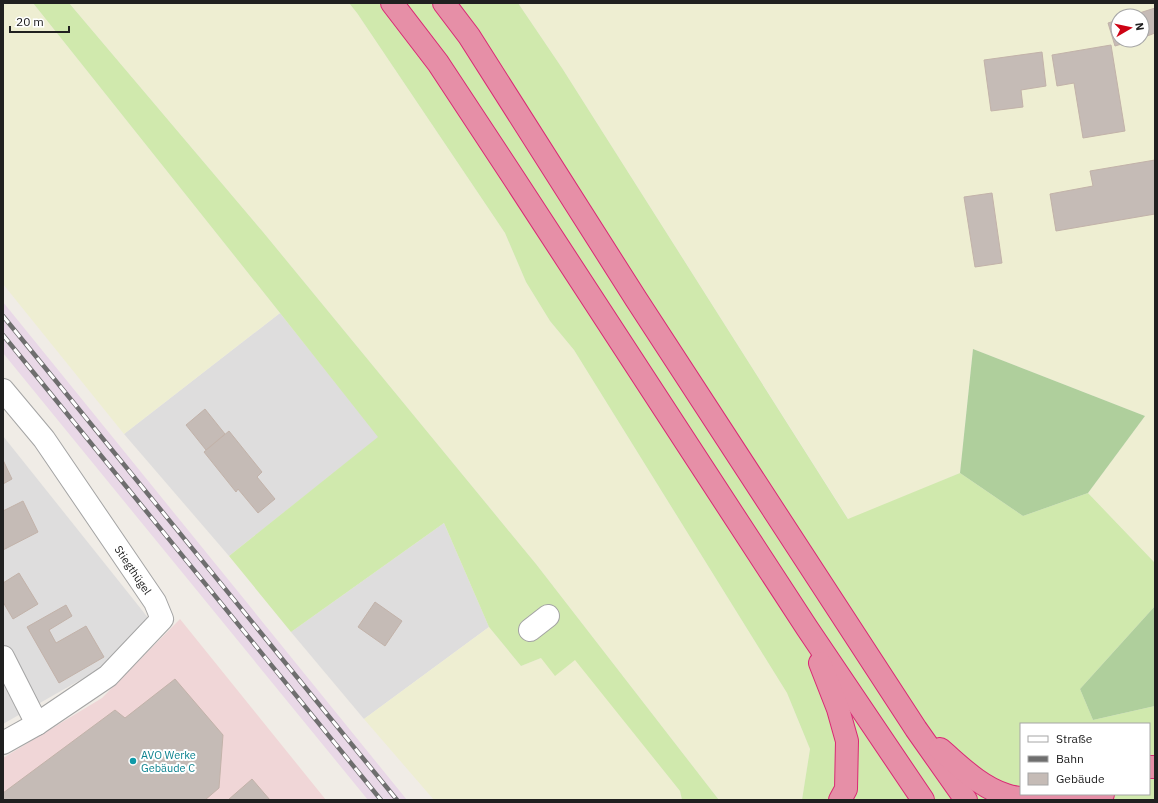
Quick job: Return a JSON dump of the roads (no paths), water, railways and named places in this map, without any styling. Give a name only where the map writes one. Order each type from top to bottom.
[{"type":"highway","points":[[392,3],[438,63],[807,628],[923,800]]},
{"type":"highway","points":[[444,3],[469,36],[641,305],[916,729],[966,800]]},
{"type":"highway","points":[[807,628],[838,709],[847,742],[846,789],[840,800]]},
{"type":"highway","points":[[916,729],[984,785],[1006,795],[1031,800]]},
{"type":"highway","points":[[1038,800],[1071,795]]},
{"type":"street","name":"Stiegthügel","points":[[3,390],[44,439],[155,602],[162,619],[108,676],[37,724],[3,743]]},
{"type":"street","points":[[530,630],[548,616]]},
{"type":"street","points":[[3,657],[37,724]]},
{"type":"railway","points":[[3,316],[397,800]]},
{"type":"railway","points":[[3,335],[381,800]]},
{"type":"place","name":"AVO Werke Gebäude C","points":[[133,761]]}]
